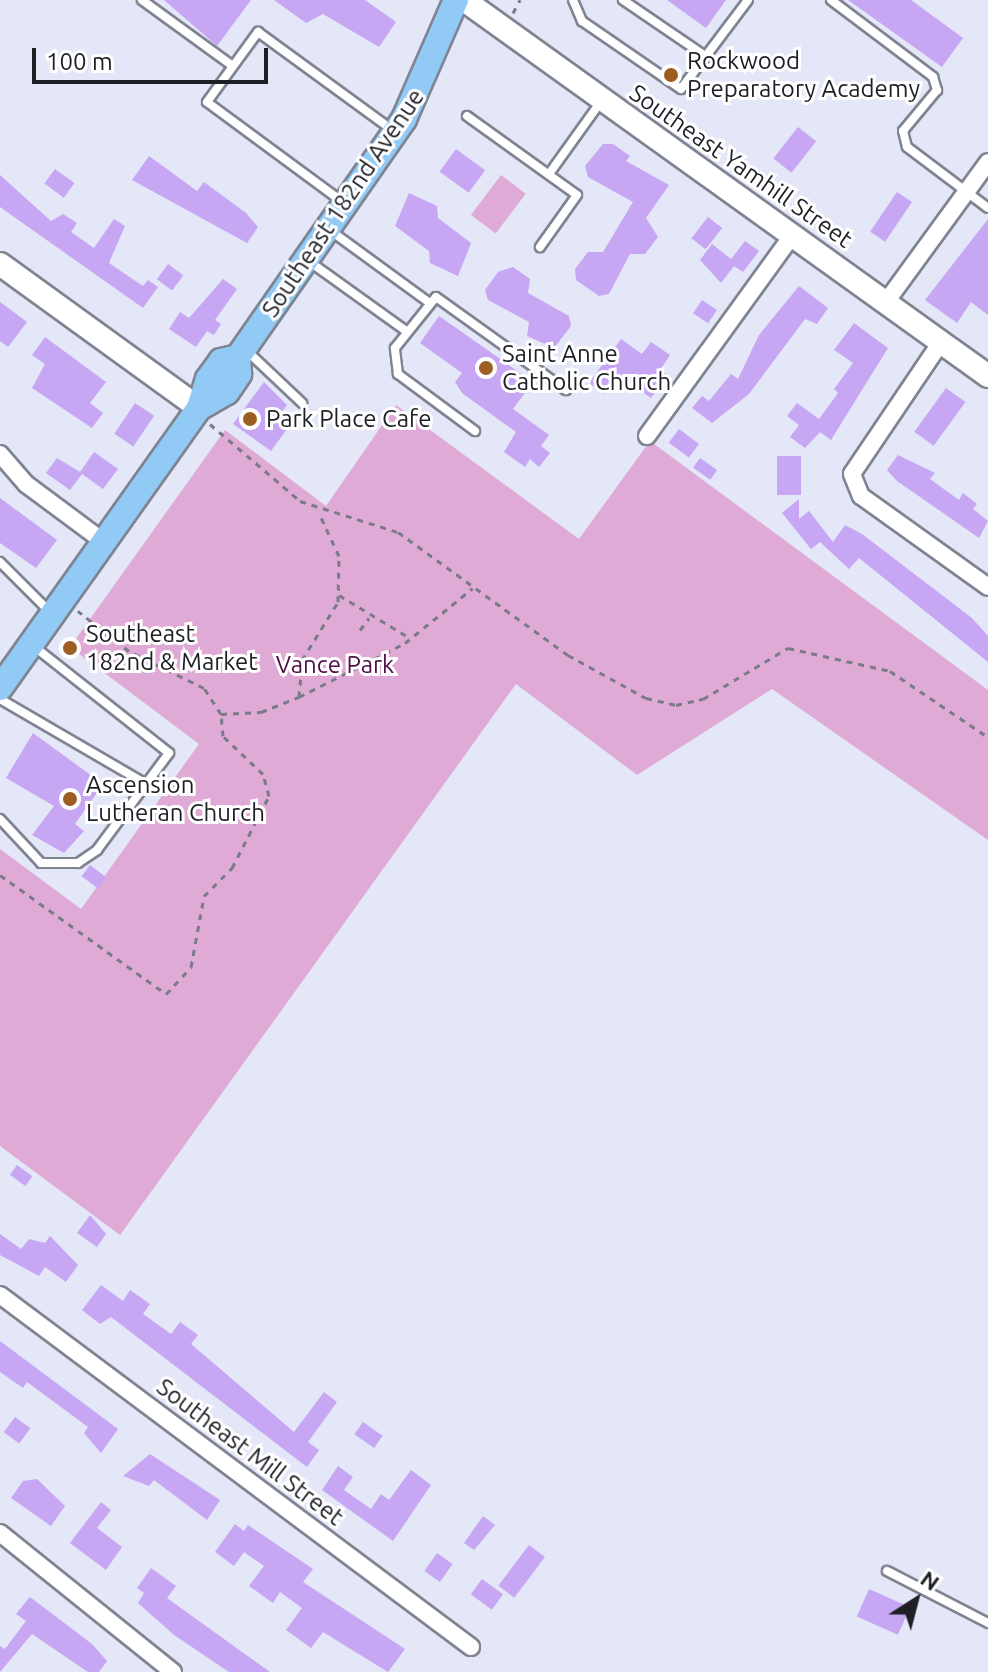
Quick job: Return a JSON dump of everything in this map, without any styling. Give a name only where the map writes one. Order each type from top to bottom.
[{"type":"main road","name":"Southeast 182nd Avenue","points":[[0,688],[197,410],[227,392],[239,374],[240,353],[395,132],[431,70],[456,0]]},
{"type":"street","name":"Southeast Yamhill Street","points":[[464,0],[988,376]]},
{"type":"street","points":[[886,302],[988,162]]},
{"type":"street","points":[[647,436],[793,234]]},
{"type":"street","points":[[0,264],[197,410]]},
{"type":"street","points":[[941,342],[852,474],[861,496],[988,587]]},
{"type":"street","points":[[0,454],[26,484],[104,542]]},
{"type":"street","name":"Southeast Mill Street","points":[[0,1295],[471,1647]]},
{"type":"street","points":[[0,1533],[173,1672]]},
{"type":"lane","points":[[142,0],[233,66]]},
{"type":"lane","points":[[573,0],[582,21],[681,89],[748,0]]},
{"type":"lane","points":[[623,0],[705,56]]},
{"type":"lane","points":[[831,0],[933,77],[937,90],[903,131],[907,147],[988,208]]},
{"type":"lane","points":[[344,203],[207,102],[258,32],[395,132]]},
{"type":"lane","points":[[549,174],[602,99]]},
{"type":"lane","points":[[467,116],[577,195],[540,247]]},
{"type":"lane","points":[[327,228],[427,301],[448,301],[566,390]]},
{"type":"lane","points":[[306,259],[406,331]]},
{"type":"lane","points":[[427,301],[395,348],[398,374],[475,431]]},
{"type":"lane","points":[[240,353],[302,403]]},
{"type":"lane","points":[[0,562],[58,607]]},
{"type":"lane","points":[[0,819],[41,863],[65,868],[97,850],[169,753],[31,645]]},
{"type":"lane","points":[[0,699],[146,784]]},
{"type":"lane","points":[[887,1571],[988,1623]]},
{"type":"path","points":[[513,13],[520,0]]},
{"type":"path","points":[[197,410],[317,510],[337,549],[339,595],[331,622],[302,660],[299,697]]},
{"type":"path","points":[[317,510],[390,528],[568,655],[659,702],[719,693],[788,648],[890,671],[988,737]]},
{"type":"path","points":[[221,714],[261,712],[299,697],[410,639],[473,588]]},
{"type":"path","points":[[339,595],[369,618],[410,639]]},
{"type":"path","points":[[0,875],[149,988],[176,989],[198,945],[204,896],[232,868],[269,796],[263,774],[223,736],[221,714],[200,684],[129,651],[58,607]]},
{"type":"path","points":[[360,630],[369,618]]},
{"type":"green space","points":[[501,175],[526,194],[496,234],[471,215]]},
{"type":"green space","name":"Vance Park","points":[[396,405],[579,539],[650,441],[988,690],[988,840],[772,689],[637,775],[516,684],[120,1235],[0,1146],[0,849],[81,909],[199,744],[70,647],[225,430],[326,506]]},
{"type":"building","points":[[164,0],[251,0],[217,46]]},
{"type":"building","points":[[274,0],[365,0],[396,22],[379,47],[323,14],[306,23]]},
{"type":"building","points":[[667,0],[726,0],[706,28]]},
{"type":"building","points":[[848,0],[911,0],[963,38],[942,67]]},
{"type":"building","points":[[798,127],[816,141],[791,173],[773,159]]},
{"type":"building","points":[[603,144],[613,144],[630,156],[626,161],[669,185],[646,218],[658,237],[645,254],[630,254],[609,294],[599,296],[576,280],[575,269],[588,252],[603,252],[633,202],[588,177],[585,166]]},
{"type":"building","points":[[456,149],[485,170],[469,193],[440,172]]},
{"type":"building","points":[[149,156],[197,191],[204,182],[246,213],[258,227],[247,243],[132,180]]},
{"type":"building","points":[[55,169],[74,183],[64,198],[44,184]]},
{"type":"building","points":[[0,175],[51,221],[63,214],[77,223],[71,232],[94,248],[114,219],[125,226],[109,263],[143,286],[148,280],[158,287],[143,308],[0,207]]},
{"type":"building","points":[[897,192],[912,202],[885,242],[870,232]]},
{"type":"building","points":[[409,193],[437,206],[438,218],[471,243],[458,276],[430,263],[429,251],[395,226]]},
{"type":"building","points":[[708,217],[722,228],[706,249],[691,238]]},
{"type":"building","points":[[988,219],[988,315],[971,302],[957,323],[925,300]]},
{"type":"building","points":[[745,241],[759,251],[743,272],[734,266],[721,283],[700,260],[712,244],[731,259]]},
{"type":"building","points":[[168,264],[183,275],[172,291],[157,279]]},
{"type":"building","points":[[513,267],[530,279],[528,293],[569,316],[571,326],[554,348],[527,336],[529,322],[488,300],[485,290],[498,272]]},
{"type":"building","points":[[223,279],[237,289],[215,320],[221,324],[214,335],[207,331],[196,347],[169,329],[180,312],[189,318]]},
{"type":"building","points":[[799,286],[828,308],[817,324],[805,319],[749,394],[712,423],[692,408],[702,396],[709,401],[731,374],[738,379],[759,335]]},
{"type":"building","points":[[702,300],[717,310],[708,323],[693,313]]},
{"type":"building","points":[[0,302],[27,322],[8,347],[0,341]]},
{"type":"building","name":"Saint Anne Catholic Church","points":[[439,316],[533,382],[513,409],[549,435],[541,446],[550,453],[539,467],[530,459],[525,467],[504,452],[516,432],[462,393],[455,382],[462,373],[420,343]]},
{"type":"building","points":[[854,323],[888,348],[831,440],[820,432],[805,448],[790,437],[799,425],[787,416],[797,403],[819,419],[838,393],[834,389],[853,363],[834,350]]},
{"type":"building","points":[[45,337],[106,382],[90,403],[103,413],[92,428],[32,388],[45,364],[32,355]]},
{"type":"building","points":[[621,339],[642,354],[651,342],[670,355],[660,370],[668,375],[651,398],[618,375],[604,394],[589,383]]},
{"type":"building","points":[[264,382],[287,405],[275,421],[287,429],[271,451],[233,424]]},
{"type":"building","points":[[946,388],[965,402],[934,446],[914,432]]},
{"type":"building","points":[[135,403],[154,416],[133,447],[114,434]]},
{"type":"building","points":[[679,429],[699,444],[689,458],[669,443]]},
{"type":"building","points":[[94,452],[118,469],[103,489],[82,474],[70,490],[46,473],[57,458],[80,472]]},
{"type":"building","points":[[898,455],[935,473],[930,479],[959,500],[963,493],[977,504],[973,509],[988,521],[979,538],[897,481],[887,470]]},
{"type":"building","points":[[777,456],[801,456],[801,495],[777,495]]},
{"type":"building","points":[[700,458],[717,470],[710,480],[693,468]]},
{"type":"building","points":[[0,498],[57,540],[36,568],[0,543]]},
{"type":"building","points":[[799,499],[799,519],[809,511],[833,542],[845,525],[862,534],[972,618],[988,636],[988,662],[859,558],[849,569],[820,542],[811,549],[782,513]]},
{"type":"building","points":[[137,657],[152,662],[148,674],[133,669]]},
{"type":"building","name":"Ascension Lutheran Church","points":[[33,733],[103,784],[75,824],[84,831],[64,853],[32,835],[54,806],[6,778]]},
{"type":"building","points":[[90,865],[107,878],[98,889],[82,876]]},
{"type":"building","points":[[17,1165],[32,1176],[25,1186],[10,1175]]},
{"type":"building","points":[[90,1215],[106,1234],[97,1247],[77,1233]]},
{"type":"building","points":[[0,1234],[21,1249],[29,1239],[45,1243],[50,1236],[78,1265],[66,1282],[45,1267],[39,1276],[0,1255]]},
{"type":"building","points":[[101,1285],[123,1301],[130,1290],[150,1304],[143,1314],[171,1334],[180,1322],[198,1335],[191,1344],[294,1432],[324,1392],[337,1402],[308,1442],[319,1450],[307,1467],[111,1317],[100,1324],[82,1310]]},
{"type":"building","points":[[0,1341],[118,1429],[101,1453],[84,1433],[88,1427],[27,1382],[23,1388],[0,1372]]},
{"type":"building","points":[[15,1417],[30,1428],[19,1444],[4,1432]]},
{"type":"building","points":[[363,1422],[383,1436],[374,1448],[354,1434]]},
{"type":"building","points":[[150,1454],[220,1500],[207,1520],[154,1480],[149,1486],[123,1476]]},
{"type":"building","points":[[338,1466],[353,1477],[344,1490],[371,1509],[381,1494],[389,1500],[411,1470],[431,1485],[393,1541],[322,1490]]},
{"type":"building","points":[[37,1479],[65,1506],[51,1526],[11,1498],[23,1481]]},
{"type":"building","points":[[101,1502],[111,1510],[97,1528],[122,1547],[106,1570],[70,1543]]},
{"type":"building","points":[[483,1516],[495,1525],[474,1550],[464,1543]]},
{"type":"building","points":[[235,1524],[244,1531],[248,1525],[313,1569],[303,1582],[405,1649],[388,1672],[323,1632],[311,1648],[286,1630],[302,1608],[280,1592],[273,1603],[249,1586],[264,1566],[244,1552],[234,1566],[215,1552]]},
{"type":"building","points":[[529,1545],[545,1557],[514,1598],[498,1586]]},
{"type":"building","points":[[437,1553],[453,1564],[440,1582],[424,1571]]},
{"type":"building","points":[[151,1568],[176,1586],[167,1598],[270,1672],[229,1672],[174,1635],[138,1603],[144,1593],[137,1588]]},
{"type":"building","points":[[482,1579],[503,1594],[492,1610],[471,1594]]},
{"type":"building","points":[[869,1589],[910,1607],[898,1635],[857,1616]]},
{"type":"building","points":[[30,1597],[92,1644],[107,1661],[99,1672],[88,1672],[32,1634],[0,1672],[0,1646],[5,1649],[26,1621],[16,1614]]},
{"type":"place","name":"Rockwood Preparatory Academy","points":[[671,75]]},
{"type":"place","name":"Saint Anne Catholic Church","points":[[486,368]]},
{"type":"place","name":"Park Place Cafe","points":[[250,419]]},
{"type":"place","name":"Southeast 182nd & Market","points":[[70,648]]},
{"type":"place","name":"Ascension Lutheran Church","points":[[70,799]]}]
